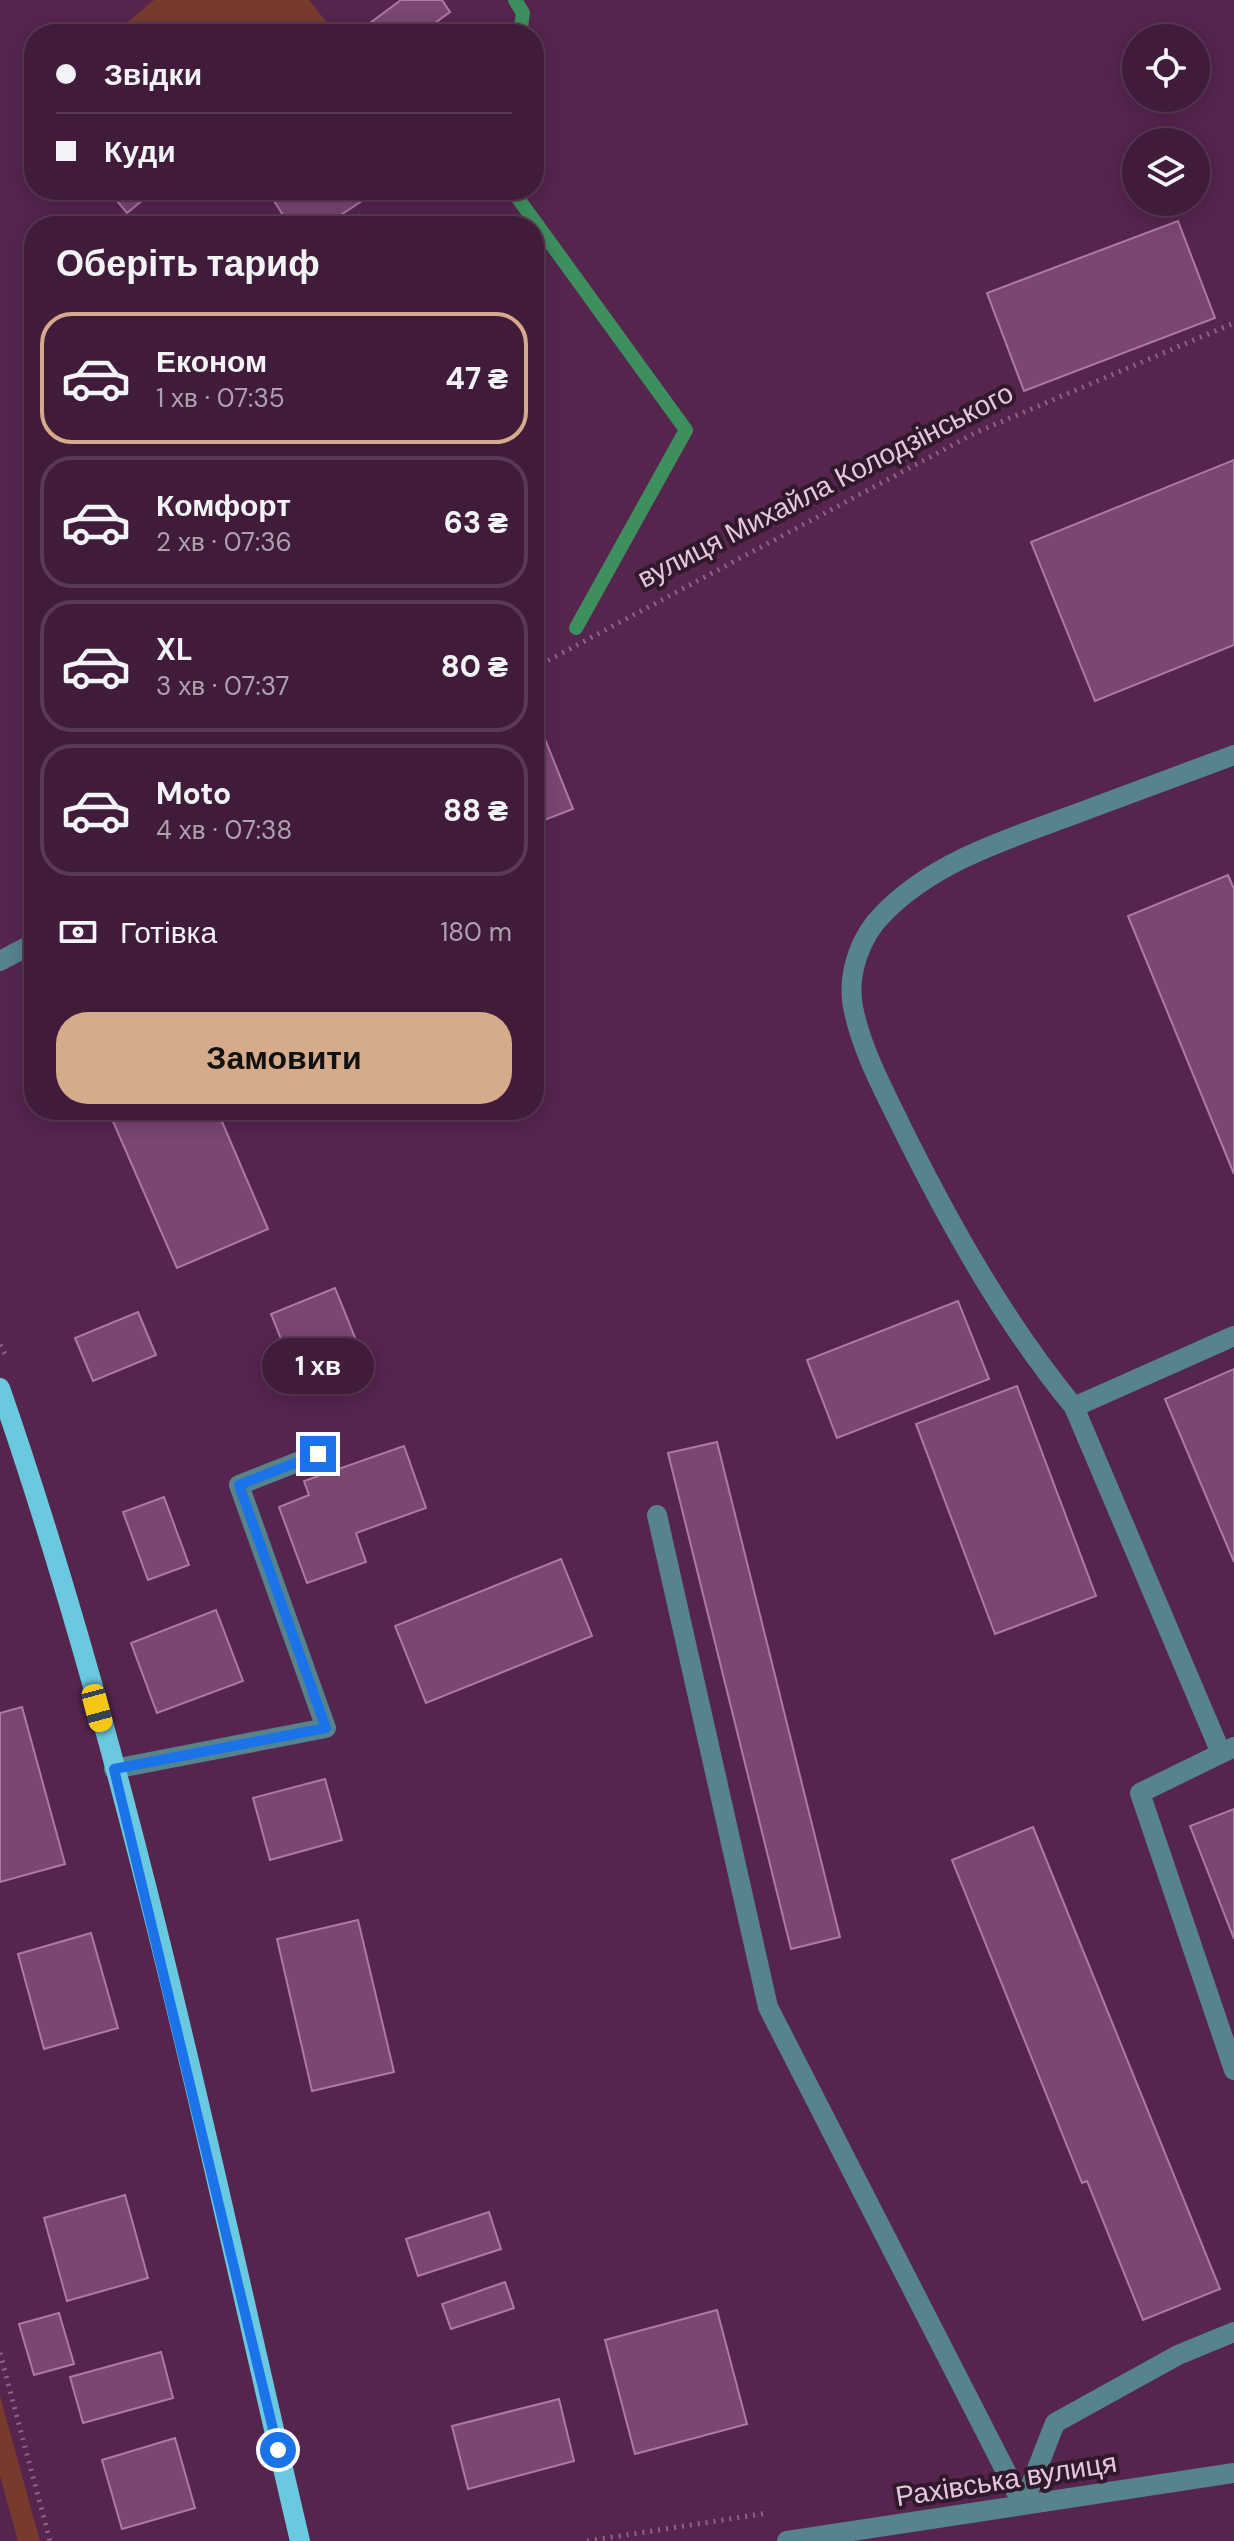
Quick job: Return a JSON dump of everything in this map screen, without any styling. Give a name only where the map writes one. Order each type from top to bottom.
[{"type":"main road","points":[[0,1388],[37,1494],[141,1870],[300,2541]]},
{"type":"street","points":[[1234,755],[1016,836],[938,871],[906,892],[881,915],[863,941],[853,970],[853,1004],[864,1043],[911,1146],[1013,1325],[1074,1407],[1228,1750],[1140,1793],[1234,2070]]},
{"type":"street","points":[[0,961],[24,948]]},
{"type":"street","points":[[1074,1407],[1234,1336]]},
{"type":"street","points":[[114,1769],[326,1728],[239,1485],[318,1454]]},
{"type":"street","points":[[657,1515],[768,2007],[1023,2505]]},
{"type":"street","points":[[1023,2505],[1055,2423],[1178,2355],[1234,2332]]},
{"type":"street","name":"Рахівська вулиця","points":[[787,2541],[1234,2473]]},
{"type":"path","name":"вулиця Михайла Колодзінського","points":[[544,663],[977,432],[1234,323]]},
{"type":"path","points":[[0,2353],[50,2541]]},
{"type":"shaded area","points":[[154,0],[309,0],[328,24],[125,24]]},
{"type":"shaded area","points":[[0,2396],[40,2541],[18,2541],[0,2476]]},
{"type":"building","points":[[401,0],[442,0],[450,12],[434,24],[370,23]]},
{"type":"building","points":[[116,200],[143,200],[127,213]]},
{"type":"building","points":[[273,200],[362,201],[339,216],[284,216]]},
{"type":"building","points":[[1178,221],[1215,318],[1024,391],[987,293]]},
{"type":"building","points":[[1234,460],[1234,645],[1095,701],[1031,542]]},
{"type":"building","points":[[544,736],[573,809],[544,820]]},
{"type":"building","points":[[1228,875],[1234,889],[1234,1174],[1128,916]]},
{"type":"building","points":[[112,1120],[221,1120],[268,1229],[177,1268]]},
{"type":"building","points":[[335,1288],[362,1355],[298,1381],[271,1314]]},
{"type":"building","points":[[958,1301],[989,1379],[837,1438],[807,1360]]},
{"type":"building","points":[[138,1312],[156,1355],[93,1381],[75,1338]]},
{"type":"building","points":[[1234,1369],[1234,1562],[1165,1399]]},
{"type":"building","points":[[1017,1386],[1096,1596],[995,1634],[916,1424]]},
{"type":"building","points":[[717,1442],[840,1937],[791,1949],[668,1453]]},
{"type":"building","points":[[404,1446],[426,1508],[356,1533],[366,1562],[307,1583],[279,1507],[309,1495],[304,1481]]},
{"type":"building","points":[[164,1497],[189,1565],[148,1580],[123,1512]]},
{"type":"building","points":[[561,1559],[592,1636],[426,1703],[395,1626]]},
{"type":"building","points":[[216,1610],[243,1681],[157,1713],[131,1643]]},
{"type":"building","points":[[22,1707],[65,1864],[0,1882],[0,1713]]},
{"type":"building","points":[[325,1779],[342,1840],[270,1860],[253,1798]]},
{"type":"building","points":[[1234,1809],[1234,1939],[1190,1826]]},
{"type":"building","points":[[1033,1827],[1220,2289],[1143,2320],[1087,2181],[1082,2183],[952,1860]]},
{"type":"building","points":[[358,1920],[394,2072],[312,2091],[277,1939]]},
{"type":"building","points":[[91,1933],[118,2028],[44,2049],[18,1954]]},
{"type":"building","points":[[125,2195],[148,2278],[67,2301],[44,2218]]},
{"type":"building","points":[[489,2212],[501,2249],[418,2276],[406,2239]]},
{"type":"building","points":[[505,2282],[514,2308],[451,2329],[442,2304]]},
{"type":"building","points":[[717,2310],[747,2424],[635,2454],[605,2340]]},
{"type":"building","points":[[59,2313],[74,2364],[34,2375],[19,2324]]},
{"type":"building","points":[[161,2352],[173,2398],[83,2423],[70,2377]]},
{"type":"building","points":[[559,2399],[574,2461],[468,2489],[452,2426]]},
{"type":"building","points":[[175,2438],[195,2508],[122,2529],[102,2460]]},
{"type":"waterway","points":[[515,0],[523,13],[521,24]]},
{"type":"waterway","points":[[519,200],[531,216]]},
{"type":"waterway","points":[[544,234],[686,430],[576,628]]},
{"type":"route","points":[[278,2450],[141,1870],[114,1769],[326,1728],[239,1485],[318,1454]]}]
